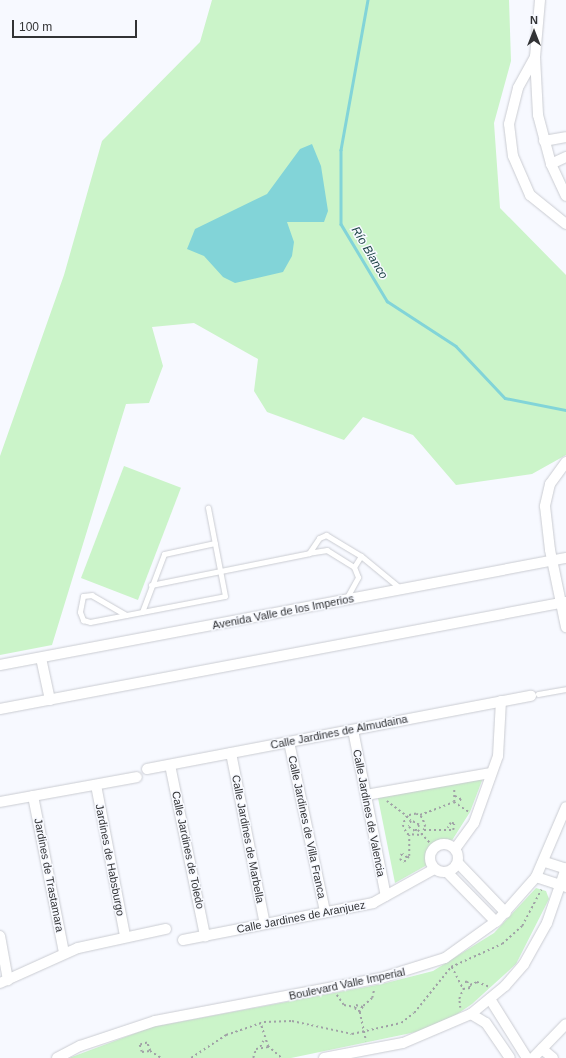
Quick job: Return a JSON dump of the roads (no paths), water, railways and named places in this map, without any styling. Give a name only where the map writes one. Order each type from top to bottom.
[{"type":"street","points":[[540,0],[535,57],[538,115],[544,141],[566,196]]},
{"type":"street","points":[[535,57],[518,88],[509,124],[513,156],[530,195],[566,224]]},
{"type":"street","points":[[544,141],[566,137]]},
{"type":"street","points":[[552,164],[566,157]]},
{"type":"street","points":[[566,462],[550,484],[545,506],[552,560],[563,602],[566,627]]},
{"type":"street","name":"Avenida Valle de los Imperios","points":[[0,666],[566,558]]},
{"type":"street","points":[[0,709],[563,602]]},
{"type":"street","points":[[40,658],[50,700]]},
{"type":"street","name":"Calle Jardines de Almudaina","points":[[147,769],[534,695]]},
{"type":"street","points":[[455,849],[474,824],[498,756],[501,701]]},
{"type":"street","name":"Calle Jardines de Valencia","points":[[353,730],[386,896]]},
{"type":"street","name":"Calle Jardines de Villa Franca","points":[[289,742],[325,912]]},
{"type":"street","name":"Calle Jardines de Marbella","points":[[231,753],[265,924]]},
{"type":"street","name":"Calle Jardines de Toledo","points":[[170,765],[205,936]]},
{"type":"street","points":[[366,795],[491,773]]},
{"type":"street","points":[[0,802],[137,777]]},
{"type":"street","name":"Jardines de Habsburgo","points":[[96,785],[125,936]]},
{"type":"street","name":"Jardines de Trastamara","points":[[34,796],[64,953]]},
{"type":"street","name":"Boulevard Valle Imperial","points":[[57,1058],[87,1043],[155,1021],[423,967],[471,942],[506,913],[536,877],[545,862],[566,807]]},
{"type":"street","points":[[496,922],[447,872],[434,869],[430,862],[434,848],[449,844],[455,849],[458,863],[486,894],[506,913]]},
{"type":"street","points":[[324,1058],[403,1043],[466,1013],[491,994],[524,964],[547,923],[563,886],[566,869],[545,862]]},
{"type":"street","points":[[447,872],[458,863]]},
{"type":"street","name":"Calle Jardines de Aranjuez","points":[[183,940],[373,903],[434,869]]},
{"type":"street","points":[[536,877],[563,886]]},
{"type":"street","points":[[477,903],[486,894]]},
{"type":"street","points":[[0,936],[4,981],[64,953],[125,936],[166,929]]},
{"type":"street","points":[[491,994],[527,1058]]},
{"type":"street","points":[[466,1013],[486,1023],[510,1058]]},
{"type":"street","points":[[533,1058],[566,1024]]},
{"type":"street","points":[[542,1049],[553,1058]]},
{"type":"lane","points":[[126,615],[92,595],[83,596],[80,612],[83,620],[126,615],[225,596],[208,508]]},
{"type":"lane","points":[[309,553],[320,538],[326,535],[361,556],[401,589]]},
{"type":"lane","points":[[142,612],[164,554],[215,543]]},
{"type":"lane","points":[[151,585],[220,569],[327,550],[354,567],[358,577],[345,600]]},
{"type":"lane","points":[[354,567],[361,556]]},
{"type":"lane","points":[[534,695],[566,690]]},
{"type":"water","points":[[312,144],[321,166],[328,211],[324,222],[287,222],[294,242],[292,256],[283,272],[235,283],[223,277],[204,256],[187,249],[195,229],[267,194],[300,149]]},
{"type":"waterway","name":"Río Blanco","points":[[368,0],[341,150],[341,224],[387,301],[456,346],[505,398],[566,410]]}]
